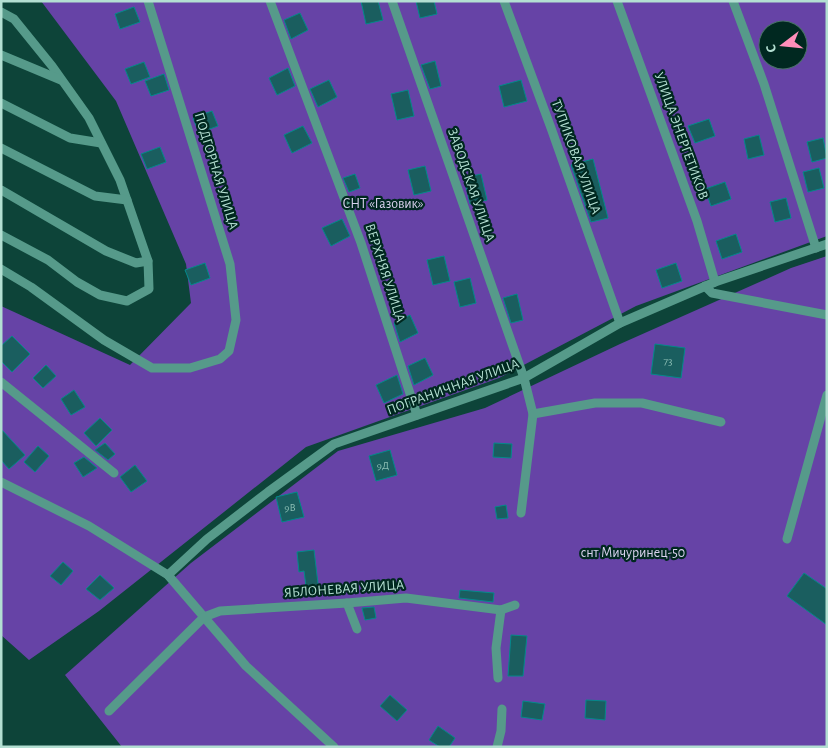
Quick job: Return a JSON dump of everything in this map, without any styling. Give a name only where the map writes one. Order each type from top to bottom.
[{"type":"street","name":"ПОДГОРНАЯ УЛИЦА","points":[[1,270],[31,287],[104,340],[152,368],[190,368],[220,360],[229,351],[236,320],[230,264],[148,1]]},
{"type":"street","name":"ВЕРХНЯЯ УЛИЦА","points":[[270,1],[361,243],[417,415]]},
{"type":"street","name":"ЗАВОДСКАЯ УЛИЦА","points":[[392,1],[524,378],[533,414]]},
{"type":"street","name":"ТУПИКОВАЯ УЛИЦА","points":[[504,1],[620,324]]},
{"type":"street","name":"УЛИЦА ЭНЕРГЕТИКОВ","points":[[617,1],[697,221],[715,282]]},
{"type":"street","points":[[733,1],[764,84],[816,248]]},
{"type":"street","points":[[1,12],[14,20],[89,118],[120,180],[148,261],[149,289],[127,301],[100,295],[77,282],[48,260],[1,235]]},
{"type":"street","points":[[1,54],[62,81]]},
{"type":"street","points":[[1,104],[70,138],[101,143]]},
{"type":"street","points":[[1,148],[95,196],[127,200]]},
{"type":"street","points":[[1,190],[106,251],[136,263],[148,261]]},
{"type":"street","name":"ПОГРАНИЧНАЯ УЛИЦА","points":[[168,575],[207,539],[334,444],[524,378],[608,328],[715,282],[827,244]]},
{"type":"street","points":[[705,286],[712,293],[827,315]]},
{"type":"street","points":[[1,382],[114,473]]},
{"type":"street","points":[[787,539],[827,395]]},
{"type":"street","points":[[521,513],[533,414],[595,403],[642,403],[721,422]]},
{"type":"street","points":[[1,482],[89,526],[168,575],[246,666],[334,747]]},
{"type":"street","name":"ЯБЛОНЕВАЯ УЛИЦА","points":[[204,616],[220,612],[406,598],[501,610],[515,605]]},
{"type":"street","points":[[347,603],[357,629]]},
{"type":"street","points":[[498,678],[496,648],[501,610]]},
{"type":"street","points":[[109,711],[204,616]]},
{"type":"street","points":[[497,747],[501,731],[502,709]]},
{"type":"green space","name":"СНТ «Газовик»","points":[[41,1],[827,1],[827,236],[636,306],[499,378],[306,447],[99,611],[29,660],[1,635],[1,306],[130,365],[191,303],[186,264],[116,101]]},
{"type":"green space","name":"снт Мичуринец-50","points":[[827,256],[827,747],[122,747],[65,675],[191,563],[338,451],[485,408],[620,344],[791,268]]},
{"type":"building","points":[[361,1],[378,1],[383,20],[366,24]]},
{"type":"building","points":[[416,1],[434,1],[437,14],[420,18]]},
{"type":"building","points":[[134,7],[140,22],[120,29],[115,14]]},
{"type":"building","points":[[300,13],[308,30],[291,39],[284,20]]},
{"type":"building","points":[[435,61],[441,86],[430,89],[421,65]]},
{"type":"building","points":[[144,62],[150,77],[131,84],[125,69]]},
{"type":"building","points":[[288,68],[295,86],[277,95],[269,78]]},
{"type":"building","points":[[164,74],[169,90],[151,96],[145,81]]},
{"type":"building","points":[[329,80],[337,97],[318,107],[310,89]]},
{"type":"building","points":[[521,80],[527,101],[504,107],[499,86]]},
{"type":"building","points":[[408,90],[414,116],[397,120],[391,94]]},
{"type":"building","points":[[212,111],[218,126],[199,133],[193,118]]},
{"type":"building","points":[[709,119],[715,136],[695,143],[688,126]]},
{"type":"building","points":[[303,126],[312,143],[292,153],[284,135]]},
{"type":"building","points":[[759,135],[764,155],[748,159],[744,139]]},
{"type":"building","points":[[823,138],[827,158],[812,162],[807,142]]},
{"type":"building","points":[[160,147],[166,162],[147,169],[141,154]]},
{"type":"building","points":[[593,159],[608,218],[591,222],[571,165]]},
{"type":"building","points":[[425,166],[431,191],[414,195],[408,170]]},
{"type":"building","points":[[819,168],[824,188],[808,192],[803,172]]},
{"type":"building","points":[[355,174],[360,188],[349,192],[343,178]]},
{"type":"building","points":[[481,174],[487,200],[470,204],[464,178]]},
{"type":"building","points":[[725,182],[731,199],[711,206],[705,189]]},
{"type":"building","points":[[786,198],[791,218],[775,222],[770,202]]},
{"type":"building","points":[[342,219],[350,236],[331,246],[322,228]]},
{"type":"building","points":[[736,234],[742,252],[722,259],[716,241]]},
{"type":"building","points":[[444,256],[450,281],[433,285],[427,260]]},
{"type":"building","points":[[205,263],[210,278],[191,285],[185,270]]},
{"type":"building","points":[[676,263],[682,281],[662,288],[656,270]]},
{"type":"building","points":[[470,278],[476,303],[460,307],[454,282]]},
{"type":"building","points":[[517,294],[523,320],[511,323],[503,298]]},
{"type":"building","points":[[410,315],[418,333],[400,342],[394,323]]},
{"type":"building","points":[[12,336],[30,354],[12,372],[1,361],[1,346]]},
{"type":"building","points":[[655,344],[685,348],[681,378],[651,374]]},
{"type":"building","points":[[425,358],[433,375],[414,385],[408,366]]},
{"type":"building","points":[[46,365],[56,376],[43,388],[33,378]]},
{"type":"building","points":[[397,375],[403,394],[384,403],[376,385]]},
{"type":"building","points":[[74,390],[85,407],[71,415],[61,399]]},
{"type":"building","points":[[100,418],[112,430],[96,446],[84,433]]},
{"type":"building","points":[[1,429],[25,455],[9,469],[1,460]]},
{"type":"building","points":[[105,443],[115,454],[108,460],[95,450]]},
{"type":"building","points":[[494,443],[512,444],[511,458],[493,457]]},
{"type":"building","points":[[38,446],[49,456],[35,472],[24,462]]},
{"type":"building","points":[[390,450],[397,475],[376,481],[369,456]]},
{"type":"building","points":[[84,457],[97,468],[83,477],[74,463]]},
{"type":"building","points":[[135,465],[147,481],[131,492],[120,477]]},
{"type":"building","points":[[297,492],[304,517],[282,522],[276,497]]},
{"type":"building","points":[[506,505],[508,518],[497,519],[495,507]]},
{"type":"building","points":[[314,550],[319,592],[307,594],[304,571],[299,572],[297,552]]},
{"type":"building","points":[[63,562],[73,571],[61,585],[50,576]]},
{"type":"building","points":[[804,573],[827,589],[827,625],[787,596]]},
{"type":"building","points":[[100,575],[114,588],[100,600],[86,589]]},
{"type":"building","points":[[460,590],[494,593],[493,602],[459,598]]},
{"type":"building","points":[[374,607],[376,618],[365,620],[362,608]]},
{"type":"building","points":[[511,635],[527,636],[523,676],[508,676]]},
{"type":"building","points":[[390,695],[407,710],[397,721],[380,706]]},
{"type":"building","points":[[586,700],[606,701],[605,720],[585,718]]},
{"type":"building","points":[[523,701],[545,704],[542,720],[521,717]]},
{"type":"building","points":[[438,726],[455,738],[449,747],[440,747],[429,740]]}]
